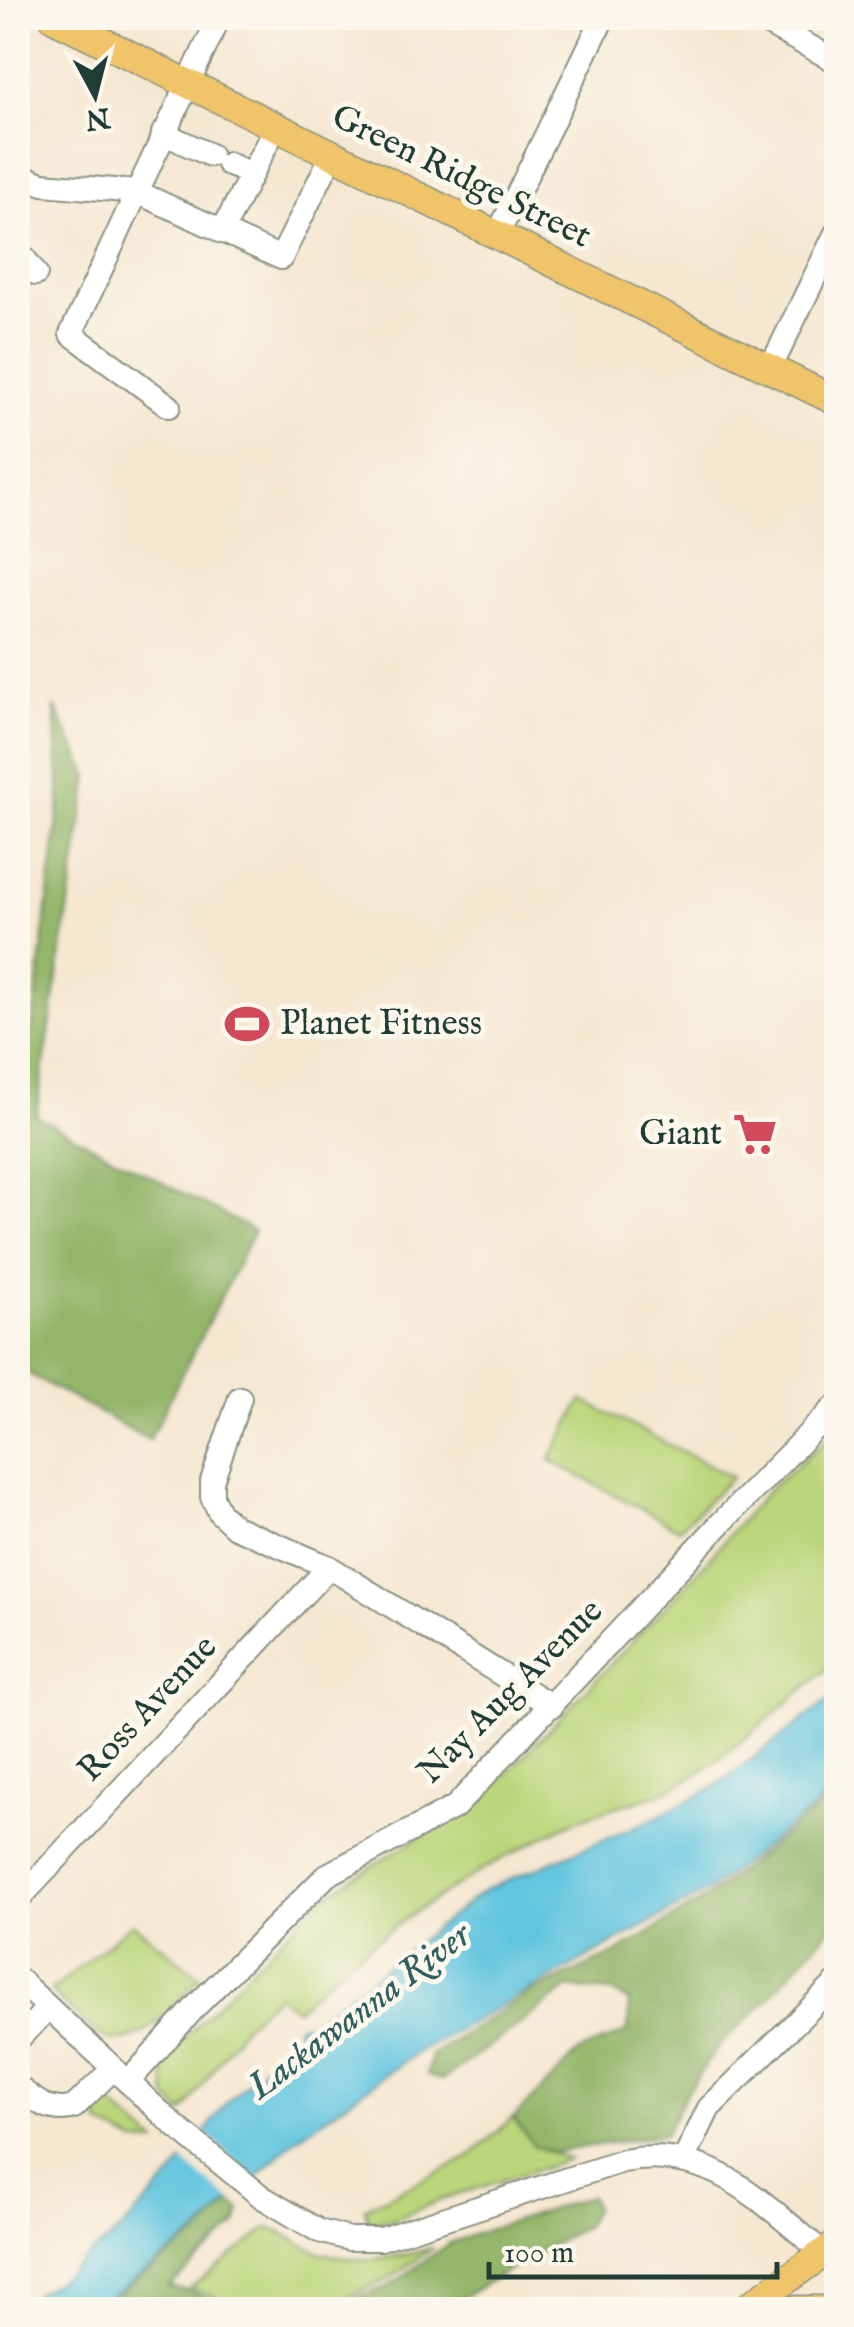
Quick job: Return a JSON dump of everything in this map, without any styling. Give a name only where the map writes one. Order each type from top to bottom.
[{"type":"main road","name":"Green Ridge Street","points":[[54,18],[836,401]]},
{"type":"main road","points":[[744,2310],[833,2254]]},
{"type":"main road","points":[[793,2310],[830,2310]]},
{"type":"street","points":[[168,406],[71,334],[219,18]]},
{"type":"street","points":[[497,236],[603,18]]},
{"type":"street","points":[[757,18],[836,61]]},
{"type":"street","points":[[222,232],[275,128]]},
{"type":"street","points":[[164,133],[251,174]]},
{"type":"street","points":[[18,175],[43,184],[137,192],[280,258],[332,155]]},
{"type":"street","points":[[770,369],[836,233]]},
{"type":"street","points":[[18,250],[36,274]]},
{"type":"street","points":[[240,1398],[212,1481],[212,1497],[235,1528],[329,1566],[552,1706]]},
{"type":"street","name":"Nay Aug Avenue","points":[[18,2087],[40,2106],[66,2110],[74,2107],[120,2076],[327,1875],[455,1806],[836,1406]]},
{"type":"street","name":"Ross Avenue","points":[[18,1900],[329,1566]]},
{"type":"street","points":[[18,1978],[174,2126],[262,2197],[319,2232],[349,2239],[381,2239],[623,2161],[652,2156],[684,2160],[728,2176],[833,2254]]},
{"type":"street","points":[[684,2160],[709,2108],[836,1983]]},
{"type":"street","points":[[18,2040],[48,2008]]},
{"type":"green space","points":[[55,707],[89,777],[36,1116],[254,1231],[149,1440],[18,1368],[18,1074],[34,1017],[60,801]]},
{"type":"green space","points":[[582,1400],[732,1477],[679,1529],[550,1460]]},
{"type":"green space","points":[[836,1432],[836,1654],[824,1672],[737,1745],[680,1784],[573,1822],[500,1860],[391,1929],[296,2009],[277,1995],[244,2025],[183,2113],[167,2098],[164,2072],[169,2054],[312,1906],[484,1798],[691,1579],[769,1489]]},
{"type":"green space","points":[[836,1793],[836,1922],[767,2000],[719,2046],[687,2091],[665,2134],[554,2152],[534,2146],[513,2118],[579,2052],[628,2031],[629,2001],[613,1992],[569,1988],[442,2080],[427,2075],[431,2055],[531,1992],[615,1954],[709,1896]]},
{"type":"green space","points":[[132,1923],[200,1977],[155,2024],[127,2039],[112,2040],[98,2034],[51,1991]]},
{"type":"green space","points":[[107,2101],[157,2143],[136,2143],[101,2125],[96,2108]]},
{"type":"green space","points":[[513,2118],[534,2146],[569,2159],[435,2202],[396,2219],[369,2223],[364,2208],[468,2158]]},
{"type":"green space","points":[[590,2196],[595,2208],[585,2226],[454,2302],[433,2310],[315,2309],[333,2307],[391,2285],[449,2243]]},
{"type":"green space","points":[[231,2202],[241,2210],[237,2225],[169,2287],[190,2291],[229,2309],[97,2309],[199,2234]]},
{"type":"green space","points":[[268,2228],[325,2254],[356,2259],[387,2258],[433,2248],[387,2280],[333,2303],[242,2309],[191,2288]]},
{"type":"water","name":"Lackawanna River","points":[[836,1695],[836,1790],[709,1890],[416,2053],[297,2138],[198,2233],[93,2309],[18,2310],[18,2304],[60,2279],[119,2232],[173,2175],[227,2102],[299,2034],[296,2027],[300,2023],[311,2024],[485,1890],[646,1822],[715,1787]]},
{"type":"pier","points":[[200,2129],[258,2182],[235,2204],[179,2158]]},
{"type":"place","name":"Planet Fitness","points":[[247,1024]]},
{"type":"place","name":"Giant","points":[[755,1134]]}]
